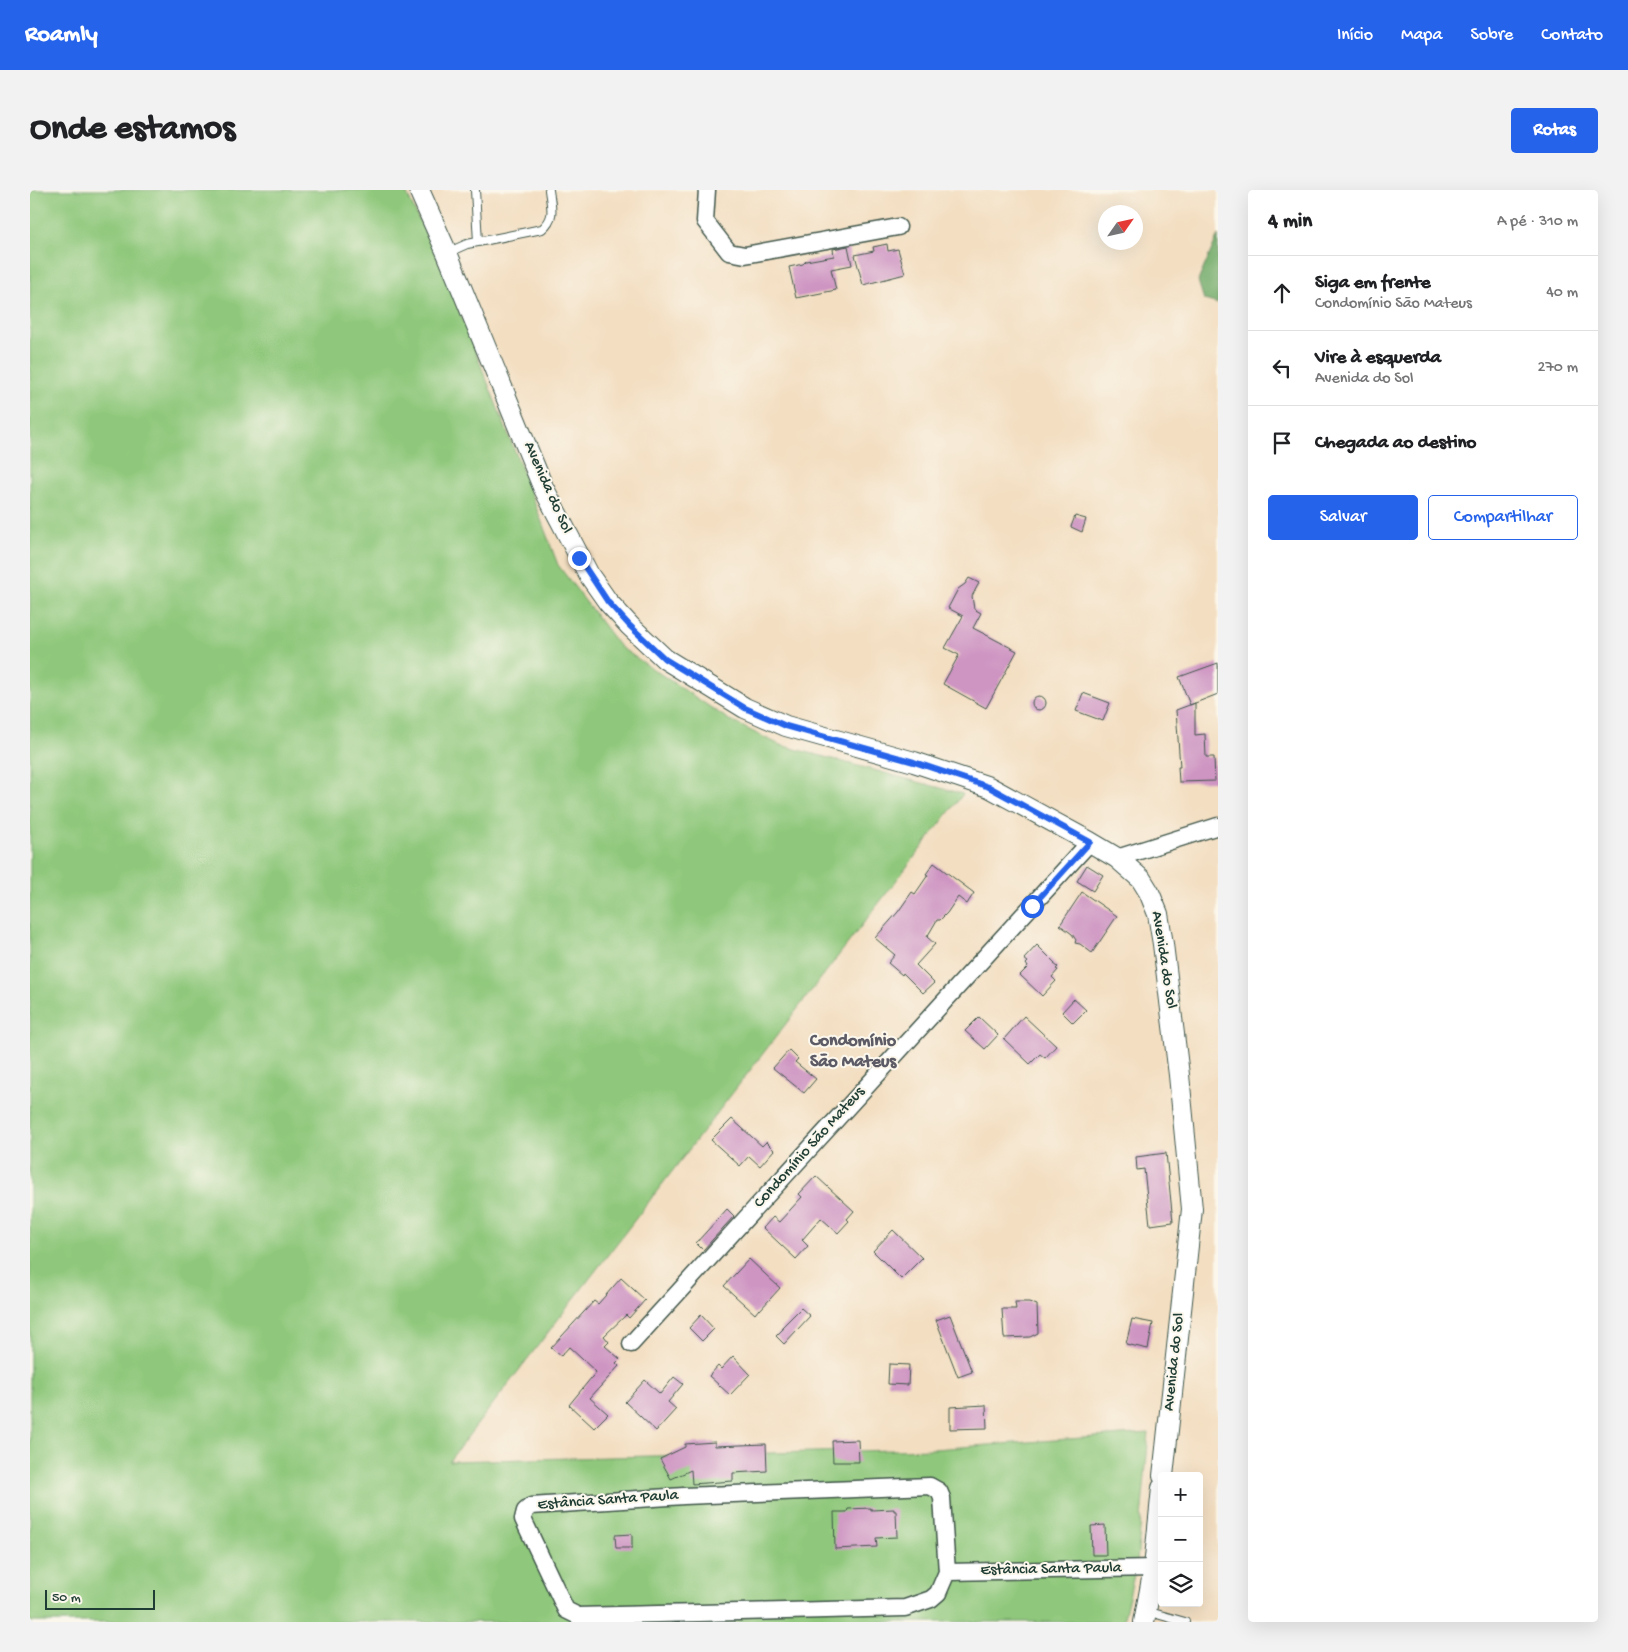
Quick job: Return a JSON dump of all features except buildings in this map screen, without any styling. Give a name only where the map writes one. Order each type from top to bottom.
[{"type":"street","name":"Avenida do Sol","points":[[419,190],[447,253],[543,487],[579,558],[608,602],[630,626],[665,659],[745,708],[786,726],[914,762],[989,787],[1117,858],[1141,879],[1149,892],[1158,914],[1179,1075],[1192,1209],[1163,1472]]},
{"type":"street","points":[[707,190],[705,221],[729,252],[745,255],[898,227]]},
{"type":"street","points":[[1117,858],[1218,826]]},
{"type":"street","name":"Condomínio São Mateus","points":[[631,1344],[1090,842]]},
{"type":"street","name":"Estância Santa Paula","points":[[930,1486],[939,1491],[942,1498],[947,1572],[938,1593],[932,1599],[905,1608],[578,1616],[566,1610],[523,1519],[525,1511],[531,1506],[684,1496],[930,1486]]},
{"type":"street","points":[[1145,1616],[1154,1568],[1159,1517]]},
{"type":"street","name":"Estância Santa Paula","points":[[947,1572],[1154,1568]]},
{"type":"lane","points":[[475,190],[478,242]]},
{"type":"lane","points":[[447,253],[467,244],[542,229],[552,217],[549,190]]},
{"type":"lane","points":[[1145,1616],[1185,1622]]},
{"type":"green space","points":[[30,190],[405,190],[443,270],[558,565],[620,647],[731,721],[780,745],[963,794],[449,1461],[934,1449],[1149,1433],[1137,1562],[1123,1622],[30,1622]]},
{"type":"green space","points":[[1218,235],[1218,304],[1204,300],[1198,281]]},
{"type":"district","name":"Condomínio São Mateus","points":[[853,1051]]},
{"type":"route","points":[[579,558],[608,602],[665,659],[745,708],[786,726],[914,762],[989,787],[1090,842],[1032,906]]}]
